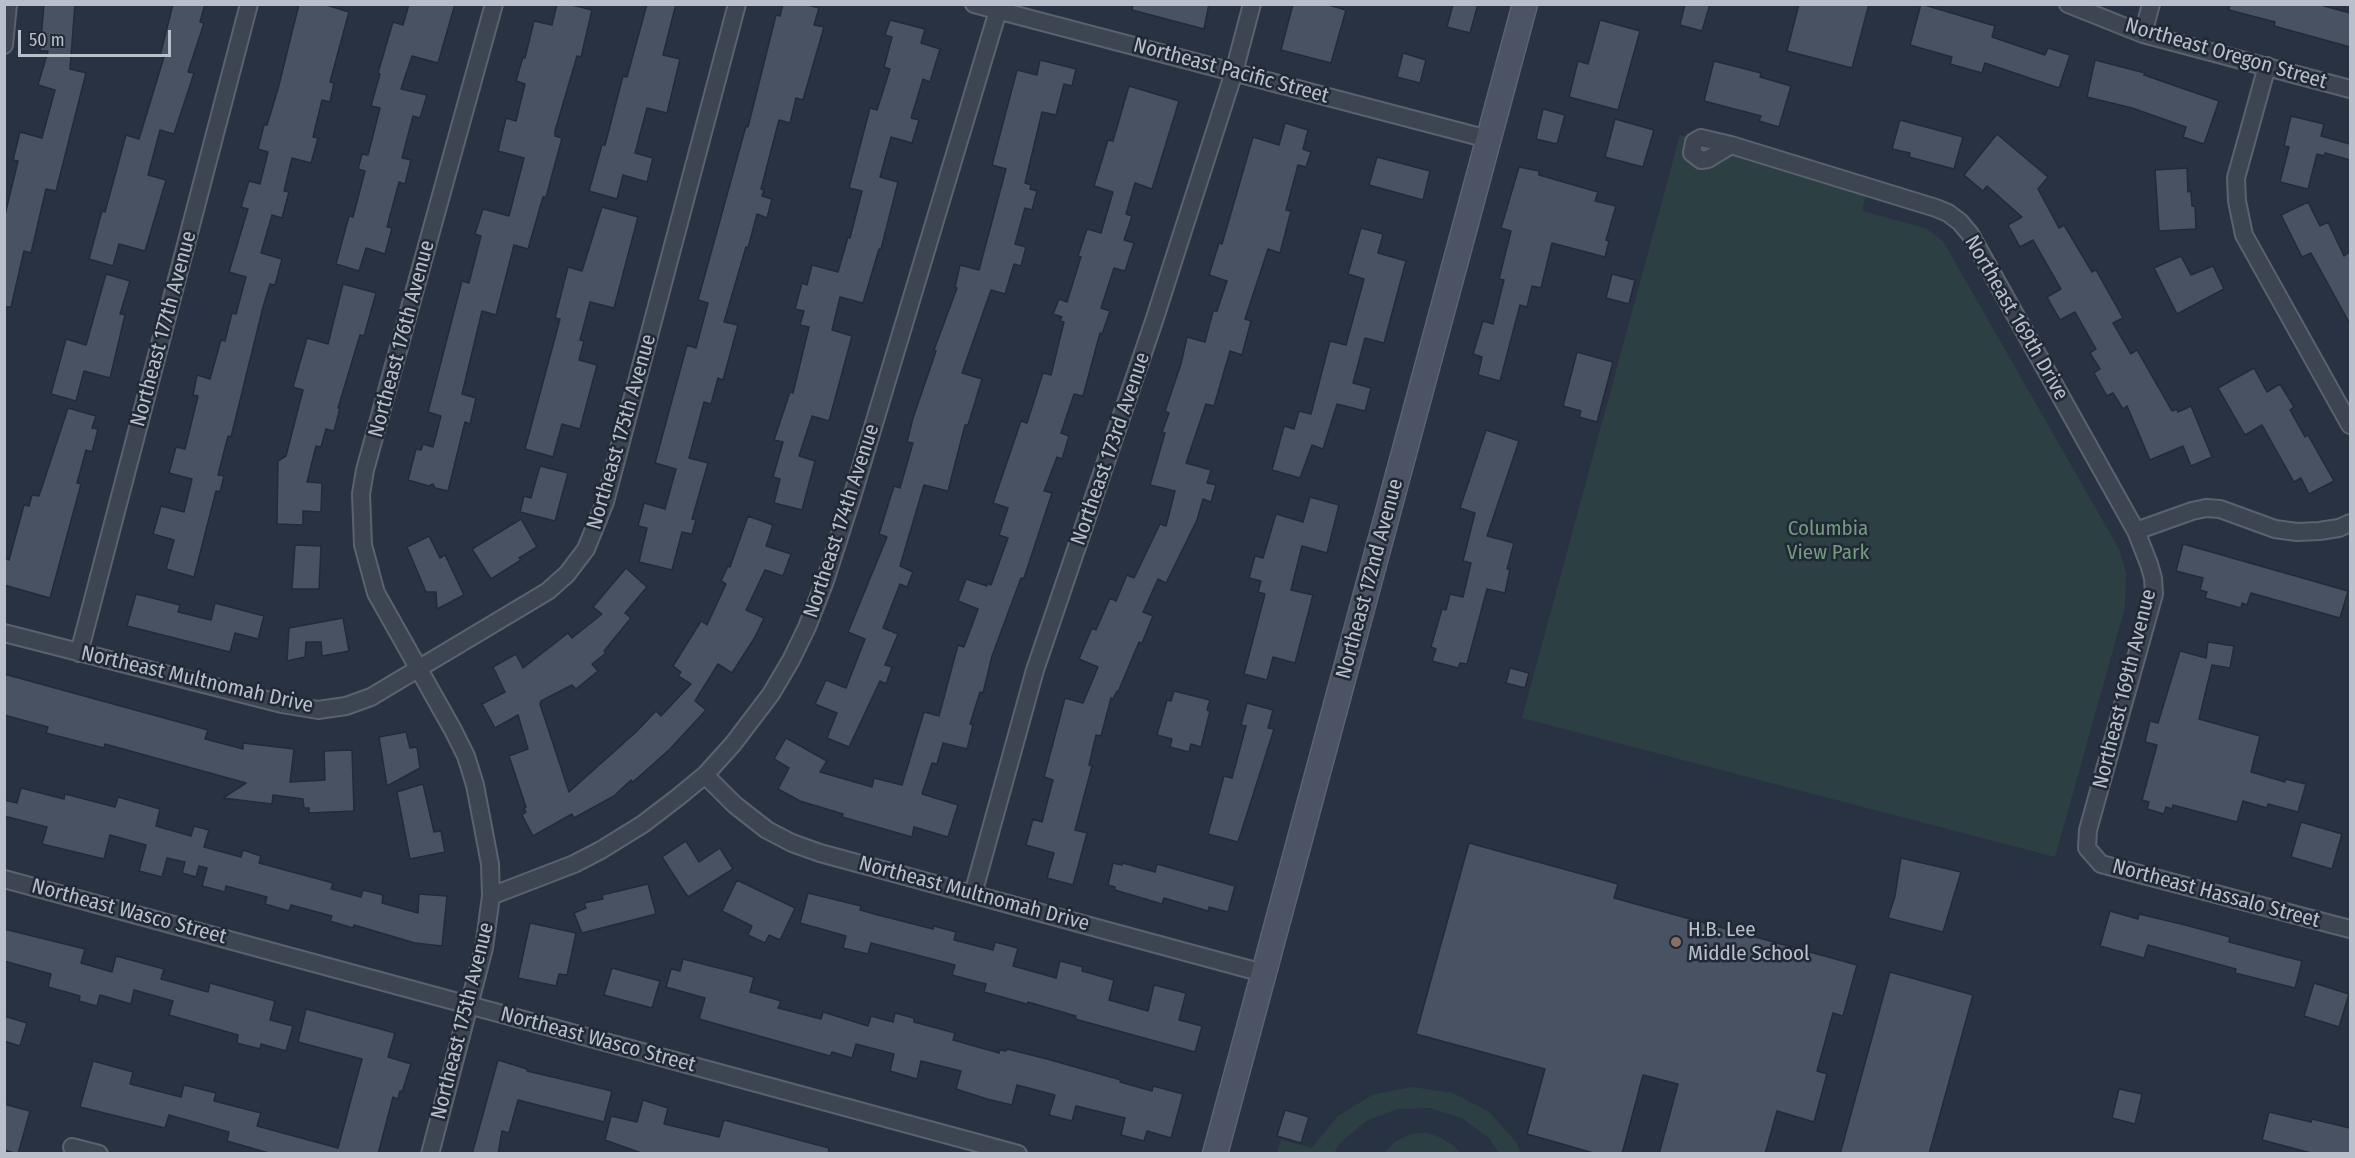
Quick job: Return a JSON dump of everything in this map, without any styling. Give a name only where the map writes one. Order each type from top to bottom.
[{"type":"street","points":[[4,45],[8,4]]},
{"type":"street","name":"Northeast 177th Avenue","points":[[79,653],[249,4]]},
{"type":"street","name":"Northeast 176th Avenue","points":[[418,669],[384,608],[368,569],[363,544],[361,494],[365,470],[494,4]]},
{"type":"street","name":"Northeast 175th Avenue","points":[[430,1154],[484,948],[491,896],[490,864],[472,775],[453,730],[418,669],[548,591],[567,574],[586,549],[596,529],[609,490],[737,4]]},
{"type":"street","name":"Northeast Pacific Street","points":[[974,4],[999,7],[1488,139]]},
{"type":"street","name":"Northeast 173rd Avenue","points":[[973,894],[1035,670],[1154,321],[1234,72],[1252,4]]},
{"type":"street","name":"Northeast 172nd Avenue","points":[[1215,1154],[1525,4]]},
{"type":"street","name":"Northeast Oregon Street","points":[[2068,4],[2143,34],[2350,89]]},
{"type":"street","points":[[2143,34],[2151,4]]},
{"type":"street","name":"Northeast 174th Avenue","points":[[491,896],[574,864],[643,825],[705,776],[771,694],[799,644],[822,590],[852,498],[999,7]]},
{"type":"street","points":[[2267,66],[2236,178],[2237,201],[2244,235],[2350,425]]},
{"type":"street","name":"Northeast 169th Drive","points":[[1731,145],[1936,208],[1960,222],[1970,234],[2136,531]]},
{"type":"street","points":[[2136,531],[2206,508],[2220,510],[2275,529],[2297,532],[2339,528],[2350,523]]},
{"type":"street","name":"Northeast 169th Avenue","points":[[2087,848],[2088,830],[2154,594],[2153,578],[2136,531]]},
{"type":"street","name":"Northeast Multnomah Drive","points":[[4,633],[282,704],[318,710],[346,706],[370,697],[418,669]]},
{"type":"street","name":"Northeast Multnomah Drive","points":[[705,776],[759,824],[792,843],[820,853],[1263,973]]},
{"type":"street","name":"Northeast Hassalo Street","points":[[2087,848],[2101,864],[2350,929]]},
{"type":"street","name":"Northeast Wasco Street","points":[[4,879],[1018,1154]]},
{"type":"street","points":[[72,1147],[99,1154]]},
{"type":"green space","name":"Columbia View Park","points":[[1680,135],[1868,186],[1862,211],[1925,228],[1943,241],[2119,549],[2126,573],[2125,607],[2055,857],[1522,718]]},
{"type":"green space","points":[[1412,1087],[1453,1093],[1489,1112],[1516,1142],[1521,1153],[1499,1153],[1489,1138],[1462,1118],[1430,1108],[1397,1109],[1366,1121],[1341,1142],[1334,1153],[1277,1153],[1281,1140],[1312,1148],[1337,1117],[1372,1095]]},
{"type":"green space","points":[[1427,1133],[1442,1138],[1460,1153],[1384,1153],[1396,1141],[1411,1134]]},
{"type":"building","points":[[44,4],[75,4],[70,69],[86,73],[56,191],[46,189],[31,253],[24,251],[11,307],[4,307],[4,219],[18,161],[13,160],[20,132],[42,138],[55,90],[38,85],[48,51],[40,51]]},
{"type":"building","points":[[173,4],[205,4],[200,22],[204,23],[188,72],[194,73],[174,134],[160,130],[148,175],[166,180],[145,251],[119,244],[113,266],[89,259],[102,211],[105,212],[126,135],[139,139],[164,57],[160,56]]},
{"type":"building","points":[[299,4],[323,4],[349,12],[330,82],[334,83],[330,102],[322,100],[313,137],[318,138],[311,163],[292,158],[284,191],[289,192],[282,218],[272,215],[261,253],[282,259],[275,285],[270,284],[263,307],[231,437],[228,436],[218,475],[224,476],[220,492],[216,491],[194,577],[166,569],[174,540],[153,534],[161,506],[184,512],[192,479],[169,473],[176,447],[185,449],[198,396],[193,395],[197,375],[210,379],[221,340],[225,341],[232,313],[236,314],[246,277],[229,272],[248,209],[241,207],[249,181],[260,184],[268,152],[258,149],[264,125],[267,125],[278,89]]},
{"type":"building","points":[[409,4],[455,4],[438,63],[412,56],[401,89],[427,95],[420,118],[413,116],[402,158],[411,160],[405,184],[399,182],[387,227],[392,228],[385,254],[366,248],[359,271],[336,264],[349,216],[353,217],[365,171],[358,169],[362,154],[368,155],[380,108],[371,106],[380,74],[378,73],[393,22],[403,25]]},
{"type":"building","points":[[557,4],[568,4],[592,10],[581,57],[577,56],[555,131],[555,136],[562,138],[546,197],[543,197],[528,249],[514,245],[496,315],[482,311],[462,394],[476,398],[470,424],[465,422],[448,491],[435,488],[433,484],[429,486],[408,480],[416,449],[421,450],[423,444],[433,447],[441,416],[428,412],[462,281],[469,283],[481,236],[475,234],[483,209],[509,216],[524,158],[498,151],[506,118],[516,121],[525,84],[516,81],[523,57],[525,58],[534,21],[552,25]]},
{"type":"building","points":[[647,4],[676,4],[663,55],[680,59],[667,113],[647,108],[635,153],[653,158],[647,182],[623,175],[617,199],[589,191],[602,145],[605,145],[623,76],[627,77]]},
{"type":"building","points":[[783,4],[804,4],[819,8],[814,25],[824,27],[803,100],[796,98],[790,123],[779,120],[761,189],[764,190],[762,196],[772,199],[767,218],[757,214],[748,248],[746,247],[724,322],[738,325],[723,380],[718,378],[711,404],[704,402],[689,458],[708,463],[692,519],[696,520],[692,534],[682,532],[672,570],[639,562],[647,528],[638,526],[644,503],[665,509],[676,469],[655,463],[687,345],[696,348],[708,303],[698,300],[746,126],[748,127],[776,15],[780,16]]},
{"type":"building","points":[[1133,4],[1209,4],[1204,29],[1132,10]]},
{"type":"building","points":[[1293,4],[1325,4],[1346,10],[1331,63],[1281,50]]},
{"type":"building","points":[[1453,4],[1478,4],[1470,33],[1447,27]]},
{"type":"building","points":[[1685,4],[1710,4],[1702,31],[1680,25]]},
{"type":"building","points":[[1799,4],[1869,4],[1852,68],[1787,51]]},
{"type":"building","points":[[1921,4],[1995,26],[1992,37],[2045,55],[2048,48],[2070,55],[2059,88],[1985,63],[1982,73],[1950,64],[1952,57],[1910,45]]},
{"type":"building","points":[[2230,4],[2317,4],[2350,13],[2350,47],[2274,26],[2275,22],[2229,10]]},
{"type":"building","points":[[890,20],[925,29],[921,43],[940,49],[930,82],[923,79],[911,118],[919,120],[912,143],[891,137],[880,177],[898,182],[881,249],[879,249],[863,303],[840,297],[832,330],[852,336],[829,421],[812,416],[799,456],[815,461],[802,510],[774,503],[780,479],[773,477],[783,442],[774,440],[790,392],[793,393],[809,327],[800,325],[804,311],[795,309],[802,283],[807,285],[812,265],[838,272],[848,237],[850,238],[862,191],[849,188],[870,108],[877,110],[890,69],[884,67],[892,37],[885,35]]},
{"type":"building","points":[[1600,20],[1640,31],[1618,110],[1569,97],[1578,61],[1588,64]]},
{"type":"building","points":[[1403,53],[1426,60],[1420,83],[1397,77]]},
{"type":"building","points":[[1040,60],[1076,69],[1072,86],[1064,84],[1056,115],[1042,112],[1025,183],[1031,185],[1030,189],[1037,191],[1032,210],[1025,208],[1015,244],[1026,247],[1021,266],[1014,264],[1005,294],[991,290],[962,373],[982,379],[968,425],[965,425],[948,491],[924,485],[900,566],[913,572],[907,587],[900,584],[883,628],[898,634],[885,665],[892,667],[886,684],[880,681],[849,747],[827,738],[837,713],[815,704],[826,680],[846,688],[865,639],[848,632],[887,537],[879,534],[894,486],[900,488],[913,443],[907,442],[913,418],[936,351],[934,350],[957,288],[955,287],[960,265],[979,270],[1006,169],[992,165],[1017,70],[1037,75]]},
{"type":"building","points":[[2095,60],[2145,73],[2144,75],[2219,101],[2204,144],[2183,137],[2186,127],[2132,108],[2087,97]]},
{"type":"building","points":[[1714,61],[1761,73],[1760,77],[1791,86],[1779,127],[1759,121],[1761,116],[1704,101]]},
{"type":"building","points":[[1129,86],[1179,101],[1152,189],[1135,183],[1126,214],[1132,216],[1124,240],[1134,243],[1125,271],[1114,268],[1101,308],[1110,311],[1102,334],[1100,333],[1083,396],[1074,394],[1061,433],[1069,436],[1062,459],[1057,457],[1044,491],[1052,493],[1024,578],[1021,578],[992,656],[983,693],[980,692],[970,724],[973,725],[967,749],[943,743],[937,764],[932,763],[922,794],[958,805],[948,837],[914,827],[912,837],[842,817],[843,814],[800,801],[778,789],[789,768],[774,759],[786,738],[827,761],[820,772],[872,787],[874,778],[902,785],[924,712],[939,716],[958,645],[964,647],[978,609],[958,601],[966,579],[987,586],[987,583],[991,585],[1008,538],[999,535],[1008,508],[993,503],[1021,421],[1027,423],[1043,373],[1051,375],[1064,322],[1060,321],[1062,317],[1053,314],[1059,299],[1067,302],[1087,229],[1101,233],[1113,192],[1094,186],[1108,140],[1113,141]]},
{"type":"building","points":[[1543,109],[1565,115],[1557,144],[1536,139]]},
{"type":"building","points":[[2291,116],[2324,124],[2321,136],[2350,144],[2350,160],[2325,153],[2324,156],[2317,154],[2308,189],[2280,182],[2289,147],[2284,146]]},
{"type":"building","points":[[1615,119],[1654,130],[1643,167],[1605,157]]},
{"type":"building","points":[[1900,120],[1963,137],[1954,169],[1909,157],[1910,153],[1892,149]]},
{"type":"building","points":[[1285,123],[1308,130],[1303,149],[1311,152],[1306,167],[1298,165],[1286,210],[1291,211],[1280,253],[1268,249],[1245,319],[1251,321],[1242,355],[1230,351],[1214,406],[1206,404],[1186,463],[1211,470],[1207,483],[1216,485],[1211,502],[1203,499],[1197,520],[1166,583],[1158,579],[1143,612],[1153,616],[1142,643],[1139,642],[1118,692],[1113,699],[1111,698],[1101,736],[1096,735],[1089,765],[1092,766],[1075,830],[1087,833],[1073,885],[1047,878],[1054,853],[1026,845],[1033,819],[1042,822],[1053,780],[1044,777],[1065,698],[1083,703],[1098,667],[1079,659],[1092,628],[1096,630],[1110,598],[1116,601],[1127,575],[1134,578],[1160,524],[1166,526],[1175,491],[1150,485],[1165,433],[1162,432],[1169,413],[1165,411],[1181,364],[1187,337],[1205,342],[1213,311],[1217,311],[1227,281],[1209,275],[1219,243],[1222,244],[1253,137],[1279,145]]},
{"type":"building","points":[[1997,134],[2048,177],[2038,189],[2059,228],[2064,225],[2092,272],[2096,270],[2123,318],[2113,323],[2131,354],[2137,350],[2172,411],[2177,409],[2178,412],[2191,406],[2212,457],[2191,466],[2183,446],[2150,460],[2127,406],[2123,409],[2113,393],[2107,396],[2094,373],[2100,369],[2090,353],[2096,349],[2075,312],[2060,320],[2047,297],[2061,289],[2033,240],[2020,247],[2008,225],[2022,217],[1987,186],[1983,191],[1964,175]]},
{"type":"building","points":[[1377,157],[1430,171],[1423,200],[1369,185]]},
{"type":"building","points":[[1519,167],[1539,171],[1539,175],[1598,192],[1595,201],[1616,206],[1606,240],[1609,241],[1605,257],[1552,243],[1541,288],[1532,286],[1527,307],[1520,305],[1500,381],[1478,375],[1482,357],[1473,354],[1483,321],[1493,324],[1504,280],[1499,279],[1511,231],[1501,228]]},
{"type":"building","points":[[2187,168],[2188,192],[2191,191],[2192,206],[2195,206],[2196,229],[2159,231],[2155,170]]},
{"type":"building","points":[[2308,202],[2320,226],[2328,222],[2344,256],[2350,252],[2350,324],[2311,253],[2302,257],[2281,215]]},
{"type":"building","points":[[602,207],[638,217],[614,308],[590,302],[580,340],[584,341],[579,360],[597,365],[580,429],[562,424],[553,457],[525,449],[560,319],[555,318],[568,267],[582,271]]},
{"type":"building","points":[[1361,228],[1383,234],[1378,253],[1406,261],[1384,343],[1365,338],[1353,383],[1371,388],[1365,411],[1337,404],[1323,449],[1312,445],[1300,478],[1272,470],[1284,426],[1294,429],[1299,411],[1311,414],[1330,341],[1346,345],[1364,279],[1348,274]]},
{"type":"building","points":[[2181,256],[2191,275],[2213,266],[2224,289],[2177,314],[2154,268]]},
{"type":"building","points":[[106,274],[130,281],[120,314],[125,315],[110,378],[84,371],[76,401],[51,394],[66,339],[86,345]]},
{"type":"building","points":[[1612,274],[1635,280],[1629,304],[1606,298]]},
{"type":"building","points":[[343,284],[376,293],[364,336],[360,335],[338,408],[340,408],[334,431],[326,429],[321,447],[316,446],[307,482],[322,483],[321,512],[303,511],[303,525],[277,524],[278,461],[286,456],[303,390],[293,387],[307,338],[328,344]]},
{"type":"building","points":[[1577,352],[1613,362],[1597,422],[1579,417],[1581,411],[1563,406]]},
{"type":"building","points":[[2254,368],[2267,392],[2280,384],[2294,407],[2290,410],[2305,437],[2308,435],[2334,481],[2309,494],[2301,478],[2294,482],[2262,425],[2245,435],[2218,388]]},
{"type":"building","points":[[68,408],[96,416],[92,428],[98,429],[92,452],[86,450],[77,483],[81,484],[50,598],[4,585],[4,558],[9,560],[24,505],[29,506],[32,495],[39,496]]},
{"type":"building","points":[[1486,430],[1519,441],[1487,536],[1514,543],[1507,569],[1510,569],[1505,593],[1487,589],[1467,664],[1460,663],[1458,668],[1432,661],[1436,649],[1431,647],[1442,609],[1446,610],[1450,594],[1463,597],[1471,563],[1463,561],[1475,513],[1460,508]]},
{"type":"building","points":[[540,466],[568,473],[555,521],[520,512],[524,496],[531,498]]},
{"type":"building","points":[[1310,497],[1339,505],[1327,553],[1302,546],[1291,590],[1313,595],[1295,663],[1273,657],[1267,680],[1244,674],[1265,594],[1258,592],[1261,581],[1249,578],[1255,556],[1263,558],[1276,514],[1303,522]]},
{"type":"building","points":[[748,516],[773,525],[766,546],[791,554],[783,576],[765,570],[746,610],[764,618],[732,673],[718,664],[695,701],[706,710],[670,749],[633,782],[631,780],[614,796],[574,818],[572,814],[533,836],[522,815],[526,812],[524,808],[526,807],[509,756],[528,749],[518,715],[495,728],[482,704],[505,692],[493,667],[516,654],[523,668],[568,633],[572,638],[602,614],[593,607],[626,568],[647,587],[625,613],[631,618],[604,651],[606,653],[592,664],[598,671],[576,689],[572,685],[541,701],[540,704],[569,792],[656,711],[661,716],[691,684],[678,676],[681,672],[673,666],[701,621],[707,625],[726,584],[721,581],[728,566],[730,567]]},
{"type":"building","points":[[521,519],[537,547],[491,579],[472,549]]},
{"type":"building","points":[[429,536],[440,558],[445,555],[464,595],[437,609],[436,592],[426,592],[407,547]]},
{"type":"building","points":[[2183,544],[2348,591],[2340,618],[2251,593],[2247,605],[2242,603],[2241,608],[2205,598],[2207,592],[2200,590],[2203,578],[2176,571]]},
{"type":"building","points":[[295,545],[321,546],[319,589],[292,589]]},
{"type":"building","points":[[136,594],[180,605],[178,612],[211,620],[215,603],[264,616],[258,639],[235,633],[230,652],[127,626]]},
{"type":"building","points":[[343,618],[349,651],[322,656],[321,642],[306,642],[305,657],[287,661],[289,628]]},
{"type":"building","points":[[2208,642],[2234,646],[2230,668],[2212,665],[2199,719],[2260,736],[2251,772],[2285,782],[2285,779],[2306,784],[2298,812],[2268,804],[2267,808],[2243,801],[2237,822],[2173,805],[2172,809],[2166,807],[2164,814],[2147,809],[2149,802],[2142,800],[2157,745],[2145,742],[2150,721],[2158,723],[2180,651],[2206,658]]},
{"type":"building","points":[[1510,668],[1529,673],[1525,688],[1506,683]]},
{"type":"building","points":[[4,674],[208,730],[205,739],[243,749],[243,743],[294,749],[290,782],[325,780],[324,751],[352,750],[354,811],[309,813],[309,808],[304,808],[303,799],[273,795],[272,804],[223,798],[246,783],[105,744],[104,748],[46,733],[48,727],[4,715]]},
{"type":"building","points":[[1174,691],[1210,700],[1207,710],[1210,711],[1201,747],[1191,744],[1189,752],[1170,747],[1172,739],[1157,735],[1167,700],[1171,701]]},
{"type":"building","points":[[1247,703],[1273,710],[1268,728],[1274,729],[1238,842],[1208,834],[1224,776],[1232,778],[1246,726],[1241,725]]},
{"type":"building","points":[[406,732],[410,748],[417,747],[420,768],[387,786],[379,737]]},
{"type":"building","points":[[423,784],[434,832],[441,831],[445,852],[410,859],[397,792]]},
{"type":"building","points":[[21,788],[64,799],[65,794],[115,807],[118,797],[160,809],[156,826],[191,836],[194,826],[209,830],[204,847],[241,857],[243,850],[261,856],[259,863],[333,883],[331,889],[361,897],[363,890],[383,895],[382,903],[418,913],[419,894],[447,896],[442,946],[415,943],[354,925],[353,928],[330,921],[332,916],[291,905],[289,911],[265,904],[267,897],[226,886],[225,892],[202,886],[207,868],[199,866],[196,877],[182,873],[185,862],[167,858],[162,877],[139,871],[146,845],[110,835],[104,859],[42,844],[47,827],[4,816],[4,800],[17,803]]},
{"type":"building","points":[[2301,822],[2342,834],[2332,869],[2291,857]]},
{"type":"building","points":[[686,841],[699,862],[720,848],[733,869],[688,897],[662,857]]},
{"type":"building","points":[[1469,843],[1618,884],[1614,898],[1857,965],[1843,1016],[1833,1013],[1817,1071],[1827,1074],[1814,1122],[1777,1111],[1765,1154],[1659,1154],[1678,1084],[1643,1075],[1622,1154],[1597,1154],[1527,1134],[1545,1069],[1416,1034]]},
{"type":"building","points":[[1901,858],[1961,872],[1943,932],[1888,918],[1895,896]]},
{"type":"building","points":[[1113,863],[1122,865],[1123,863],[1155,872],[1157,864],[1235,886],[1228,912],[1209,907],[1208,911],[1164,898],[1162,904],[1115,890],[1115,887],[1108,885]]},
{"type":"building","points":[[737,880],[795,908],[780,940],[769,935],[765,943],[748,935],[752,926],[722,911]]},
{"type":"building","points":[[648,884],[656,914],[582,933],[574,913],[586,908],[584,903],[603,899],[602,895]]},
{"type":"building","points":[[808,893],[861,906],[860,910],[878,915],[933,929],[934,926],[956,932],[954,940],[993,950],[995,942],[1018,948],[1013,966],[1056,978],[1060,961],[1083,967],[1082,971],[1114,980],[1109,1000],[1148,1011],[1154,985],[1186,993],[1179,1020],[1202,1026],[1195,1052],[1075,1019],[1076,1016],[1028,1002],[1027,1004],[984,992],[986,984],[952,975],[955,965],[871,943],[868,954],[843,948],[846,936],[800,923]]},
{"type":"building","points":[[2110,911],[2138,919],[2139,914],[2185,925],[2230,937],[2229,942],[2302,961],[2295,988],[2235,973],[2236,969],[2148,945],[2144,958],[2100,946]]},
{"type":"building","points":[[530,923],[576,933],[567,975],[559,974],[556,986],[518,978]]},
{"type":"building","points":[[4,929],[85,949],[81,963],[112,972],[116,956],[164,969],[161,979],[208,992],[210,983],[275,1001],[270,1020],[293,1026],[286,1051],[261,1044],[260,1049],[237,1043],[238,1035],[169,1015],[173,1001],[134,990],[131,1004],[100,995],[97,1006],[79,1001],[80,996],[48,987],[51,974],[4,961]]},
{"type":"building","points":[[683,959],[754,977],[750,992],[781,1001],[778,1008],[821,1019],[823,1012],[868,1026],[871,1016],[893,1022],[895,1013],[914,1018],[914,1022],[955,1033],[953,1040],[999,1053],[1000,1050],[1006,1051],[1007,1049],[1121,1080],[1120,1082],[1152,1091],[1153,1086],[1183,1094],[1171,1138],[1147,1131],[1144,1141],[1121,1135],[1125,1118],[1076,1106],[1072,1121],[1049,1115],[1055,1095],[1017,1085],[1012,1105],[987,1099],[956,1089],[961,1071],[921,1061],[917,1079],[890,1071],[894,1054],[856,1044],[852,1058],[832,1052],[830,1056],[699,1019],[705,998],[666,987],[671,969],[680,971]]},
{"type":"building","points":[[612,968],[660,981],[652,1008],[604,995]]},
{"type":"building","points":[[1890,972],[1973,995],[1929,1154],[1840,1154]]},
{"type":"building","points":[[2314,983],[2349,994],[2339,1027],[2304,1016]]},
{"type":"building","points":[[306,1009],[395,1033],[388,1057],[411,1064],[402,1092],[400,1091],[398,1099],[393,1097],[378,1154],[272,1154],[227,1141],[229,1132],[169,1115],[165,1128],[80,1107],[93,1061],[133,1072],[130,1084],[181,1097],[184,1085],[216,1093],[214,1101],[261,1113],[257,1126],[338,1148],[362,1059],[298,1042]]},
{"type":"building","points":[[4,1016],[27,1023],[20,1046],[4,1041]]},
{"type":"building","points":[[498,1060],[527,1069],[527,1071],[612,1091],[604,1122],[518,1100],[509,1133],[502,1131],[498,1154],[472,1154]]},
{"type":"building","points":[[2119,1089],[2142,1094],[2135,1124],[2112,1118]]},
{"type":"building","points":[[643,1100],[668,1108],[664,1124],[719,1137],[724,1120],[829,1148],[828,1154],[644,1154],[605,1140],[611,1116],[637,1122]]},
{"type":"building","points":[[4,1104],[30,1111],[18,1154],[4,1150]]},
{"type":"building","points":[[1285,1110],[1309,1117],[1301,1143],[1277,1136]]},
{"type":"building","points":[[2269,1112],[2350,1128],[2350,1154],[2315,1154],[2262,1140]]},
{"type":"place","name":"H.B. Lee Middle School","points":[[1676,942]]}]
